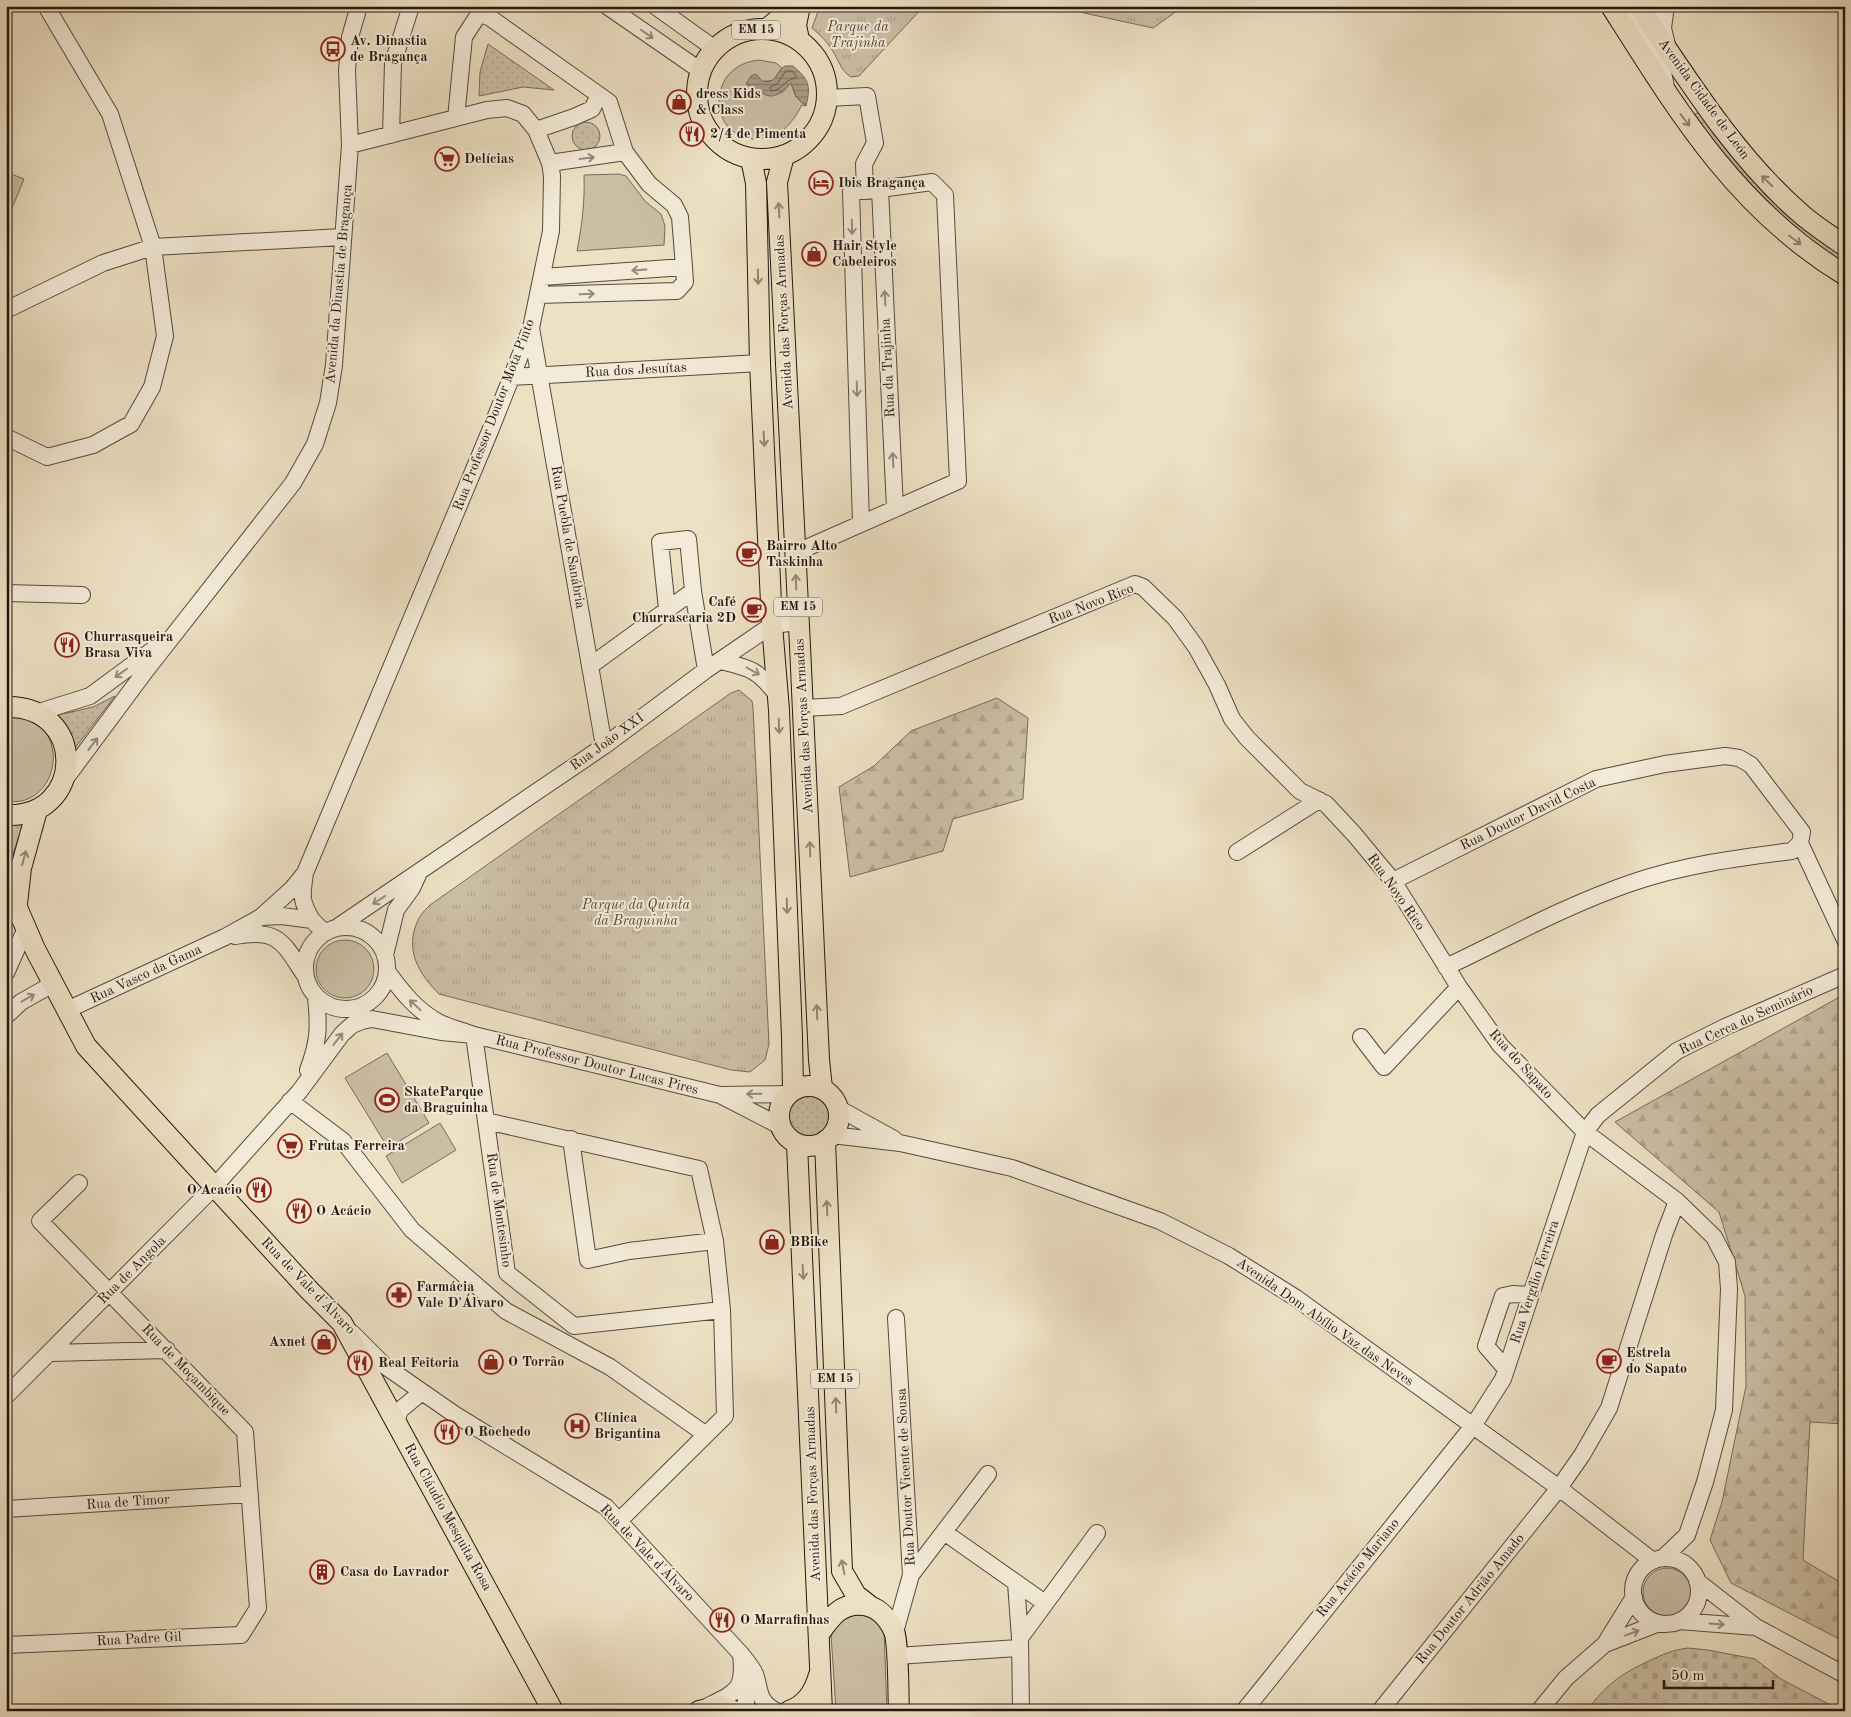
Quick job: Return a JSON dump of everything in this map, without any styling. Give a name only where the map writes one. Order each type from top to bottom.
[{"type":"main road","name":"EM 15","points":[[767,29],[781,17],[786,6]]},
{"type":"main road","name":"EM 15","points":[[799,40],[796,25],[800,6]]},
{"type":"main road","name":"Avenida Cidade de León","points":[[1611,6],[1683,118],[1724,170],[1752,202],[1777,226],[1845,275]]},
{"type":"main road","name":"Avenida Cidade de León","points":[[1648,8],[1669,52],[1722,129],[1758,172],[1800,213],[1845,246]]},
{"type":"main road","name":"EM 15","points":[[767,29],[784,32],[799,40],[816,56],[825,76],[828,98],[824,117],[814,133],[801,146],[784,156],[768,159],[751,159],[733,153],[717,142],[705,127],[698,109],[697,90],[701,71],[715,49],[730,37],[748,30],[767,29]]},
{"type":"main road","name":"Avenida das Forças Armadas","points":[[784,156],[777,182],[798,622],[804,705],[819,1060],[822,1088]]},
{"type":"main road","name":"Avenida das Forças Armadas","points":[[751,159],[756,183],[760,363],[772,625],[778,696],[792,1037],[790,1092],[782,1100],[779,1109],[780,1126]]},
{"type":"main road","points":[[772,625],[789,638],[792,688],[804,705]]},
{"type":"main road","points":[[6,707],[20,706],[39,712],[52,722],[61,735],[66,750],[67,766],[63,782],[57,793],[48,803],[37,810],[19,816],[6,815]]},
{"type":"main road","points":[[17,906],[21,868],[37,810]]},
{"type":"main road","name":"Rua de Vale d'Álvaro","points":[[6,882],[26,928],[86,1046],[309,1290],[342,1323]]},
{"type":"main road","points":[[790,1092],[807,1086],[822,1088],[835,1100],[838,1108]]},
{"type":"main road","name":"Avenida das Forças Armadas","points":[[838,1108],[839,1118],[837,1127],[828,1138],[842,1571],[856,1595],[885,1615],[895,1632]]},
{"type":"main road","points":[[780,1126],[784,1134],[797,1144],[806,1146],[816,1145],[828,1138]]},
{"type":"main road","name":"Avenida das Forças Armadas","points":[[797,1144],[822,1711]]},
{"type":"main road","name":"Rua Cláudio Mesquita Rosa","points":[[342,1323],[553,1711]]},
{"type":"main road","points":[[819,1634],[834,1614],[846,1605],[870,1606]]},
{"type":"main road","points":[[895,1632],[899,1711]]},
{"type":"main road","points":[[789,1711],[797,1708],[814,1690],[820,1674]]},
{"type":"main road","points":[[700,1710],[721,1706],[734,1711]]},
{"type":"street","points":[[6,437],[47,457],[93,445],[131,424],[152,387],[165,336],[153,247],[110,114],[46,6]]},
{"type":"street","name":"Avenida da Dinastia de Bragança","points":[[174,634],[293,483],[314,444],[328,403],[334,365],[350,145],[347,70],[350,36],[359,6]]},
{"type":"street","points":[[391,135],[392,63],[411,6]]},
{"type":"street","points":[[607,6],[701,71]]},
{"type":"street","points":[[655,6],[715,49]]},
{"type":"street","points":[[1623,6],[1635,14],[1648,8]]},
{"type":"street","points":[[1666,6],[1663,28],[1669,52]]},
{"type":"street","points":[[1648,8],[1640,28],[1661,63],[1668,95]]},
{"type":"street","points":[[456,118],[464,38],[479,14],[490,17],[609,102],[625,152],[649,184],[674,205],[680,217],[685,282],[677,291],[538,295]]},
{"type":"street","points":[[536,130],[574,118],[592,108],[599,95]]},
{"type":"street","name":"Rua da Trajinha","points":[[828,98],[867,96],[875,143],[864,164],[872,190],[895,509]]},
{"type":"street","name":"Rua Professor Doutor Mota Pinto","points":[[261,917],[292,890],[305,873],[531,328],[551,232],[552,176],[550,163],[536,130],[523,114],[507,108],[487,110],[350,145]]},
{"type":"street","points":[[550,163],[625,152]]},
{"type":"street","points":[[795,553],[861,524],[895,509],[958,481],[946,195],[932,182],[852,191],[861,524]]},
{"type":"street","points":[[6,310],[103,263],[153,247],[343,237]]},
{"type":"street","points":[[542,277],[684,267]]},
{"type":"street","name":"Rua Puebla de Sanábria","points":[[531,328],[604,746]]},
{"type":"street","name":"Rua dos Jesuítas","points":[[511,377],[760,363]]},
{"type":"street","points":[[667,609],[660,542],[688,539],[706,670]]},
{"type":"street","name":"Rua Novo Rico","points":[[804,705],[840,706],[1135,584],[1143,587],[1174,618],[1196,647],[1217,685],[1232,719],[1247,738],[1300,791],[1326,804],[1354,834],[1392,881],[1446,967]]},
{"type":"street","points":[[590,666],[694,591]]},
{"type":"street","points":[[6,593],[82,595]]},
{"type":"street","name":"Rua João XXI","points":[[331,931],[604,746],[706,670],[772,625],[798,622]]},
{"type":"street","points":[[39,712],[90,696],[174,634]]},
{"type":"street","points":[[63,782],[174,634]]},
{"type":"street","points":[[720,661],[741,665],[755,671],[765,679],[778,696]]},
{"type":"street","name":"Rua Doutor David Costa","points":[[1392,881],[1596,779],[1665,764],[1724,756],[1739,758],[1751,765],[1802,832],[1800,843],[1845,940]]},
{"type":"street","points":[[1237,852],[1319,800]]},
{"type":"street","points":[[1446,967],[1579,902],[1632,882],[1711,862],[1792,851],[1800,843]]},
{"type":"street","name":"Rua João XXI","points":[[385,954],[396,910],[412,888],[420,872]]},
{"type":"street","name":"Rua Professor Doutor Mota Pinto","points":[[305,873],[302,898],[312,920]]},
{"type":"street","name":"Rua Professor Doutor Mota Pinto","points":[[286,947],[282,916],[292,890]]},
{"type":"street","name":"Rua Vasco da Gama","points":[[67,1010],[225,937],[261,917],[282,916],[312,920]]},
{"type":"street","points":[[312,920],[331,931]]},
{"type":"street","points":[[348,927],[360,930],[371,936],[385,954],[387,971],[384,984],[378,994],[363,1005],[346,1010],[324,1004],[316,997],[306,978],[305,965],[308,952],[315,941],[331,931],[348,927]]},
{"type":"street","points":[[6,973],[26,928]]},
{"type":"street","name":"Rua Vasco da Gama","points":[[225,937],[264,933],[276,938],[286,947],[306,978]]},
{"type":"street","name":"Rua do Sapato","points":[[1446,967],[1500,1045],[1585,1132],[1677,1201],[1714,1237],[1727,1262],[1729,1289],[1724,1410],[1705,1482],[1687,1536]]},
{"type":"street","name":"Rua Professor Doutor Lucas Pires","points":[[387,971],[404,994],[424,1012],[441,1023],[474,1035],[720,1095],[780,1126]]},
{"type":"street","name":"Rua Cerca do Seminário","points":[[1585,1132],[1598,1115],[1677,1051],[1725,1026],[1845,975]]},
{"type":"street","points":[[6,1016],[21,1002],[54,984]]},
{"type":"street","points":[[1361,1037],[1384,1067],[1458,986]]},
{"type":"street","points":[[294,1097],[315,1052],[319,1026],[316,997]]},
{"type":"street","name":"Rua Professor Doutor Lucas Pires","points":[[346,1010],[372,1019],[441,1032],[474,1035]]},
{"type":"street","points":[[214,1187],[294,1097],[342,1034],[352,1025],[372,1019]]},
{"type":"street","name":"Rua de Montesinho","points":[[474,1035],[507,1273],[574,1326],[722,1310]]},
{"type":"street","name":"Rua Professor Doutor Lucas Pires","points":[[720,1095],[790,1092]]},
{"type":"street","points":[[294,1097],[343,1142],[412,1230],[506,1311],[610,1367],[705,1434]]},
{"type":"street","points":[[838,1108],[900,1143]]},
{"type":"street","points":[[486,1121],[699,1169],[715,1241],[722,1310],[726,1416],[705,1434],[619,1521]]},
{"type":"street","name":"Rua Vergílio Ferreira","points":[[1473,1426],[1503,1378],[1585,1132]]},
{"type":"street","points":[[828,1138],[900,1143]]},
{"type":"street","points":[[571,1139],[588,1260],[629,1251],[715,1241]]},
{"type":"street","name":"Avenida Dom Abílio Vaz das Neves","points":[[900,1143],[1012,1168],[1160,1221],[1229,1256],[1296,1298],[1559,1488],[1626,1541],[1658,1560]]},
{"type":"street","name":"Rua de Moçambique","points":[[79,1183],[40,1221],[245,1432],[258,1608]]},
{"type":"street","name":"Rua de Angola","points":[[6,1396],[214,1187]]},
{"type":"street","name":"Rua Doutor Adrião Amado","points":[[1380,1711],[1559,1488],[1582,1455],[1609,1408],[1664,1235],[1677,1201]]},
{"type":"street","points":[[1506,1369],[1486,1346],[1503,1296],[1513,1294],[1531,1295]]},
{"type":"street","name":"Rua Doutor Vicente de Sousa","points":[[895,1632],[911,1575],[896,1318]]},
{"type":"street","name":"Rua de Vale d'Álvaro","points":[[342,1323],[385,1366],[422,1392],[454,1414],[606,1507],[741,1654],[754,1672],[760,1696],[767,1706],[776,1711]]},
{"type":"street","points":[[50,1352],[167,1350]]},
{"type":"street","points":[[396,1422],[400,1410],[422,1392]]},
{"type":"street","name":"Rua Acácio Mariano","points":[[1244,1711],[1473,1426]]},
{"type":"street","points":[[911,1575],[988,1474]]},
{"type":"street","name":"Rua de Timor","points":[[6,1510],[250,1494]]},
{"type":"street","points":[[944,1532],[1045,1604]]},
{"type":"street","points":[[1019,1643],[1045,1604],[1098,1533]]},
{"type":"street","points":[[1658,1560],[1687,1536],[1696,1577],[1698,1598],[1688,1616],[1679,1621]]},
{"type":"street","points":[[1626,1541],[1632,1558],[1637,1606],[1642,1614],[1650,1620],[1659,1623],[1679,1621],[1756,1627]]},
{"type":"street","points":[[1605,1644],[1634,1590],[1638,1574],[1644,1566],[1658,1560],[1672,1558],[1681,1562],[1696,1577],[1756,1627],[1845,1676]]},
{"type":"street","points":[[1016,1583],[1021,1711]]},
{"type":"street","name":"Rua Padre Gil","points":[[6,1645],[241,1635],[258,1608]]},
{"type":"street","points":[[1539,1711],[1566,1678],[1605,1644],[1659,1623]]},
{"type":"street","points":[[896,1656],[1019,1643]]},
{"type":"street","points":[[741,1654],[747,1711]]},
{"type":"street","points":[[700,1710],[725,1698],[739,1687],[743,1674]]},
{"type":"green space","name":"Parque da Trajinha","points":[[820,6],[924,6],[859,76],[851,77],[842,68],[828,44],[812,28]]},
{"type":"green space","points":[[1052,6],[1184,6],[1153,28]]},
{"type":"green space","points":[[488,44],[554,90],[523,87],[479,96],[480,72]]},
{"type":"green space","points":[[759,60],[776,63],[782,68],[774,80],[747,84],[757,91],[782,93],[791,83],[796,97],[806,106],[802,105],[786,128],[777,134],[762,139],[754,139],[739,135],[728,126],[721,114],[719,100],[722,86],[729,74],[742,65]]},
{"type":"green space","points":[[1699,112],[1821,241],[1845,257],[1845,265],[1788,221],[1748,183],[1693,115]]},
{"type":"green space","points":[[586,122],[596,126],[600,136],[596,146],[586,150],[576,146],[572,136],[576,126]]},
{"type":"green space","points":[[6,172],[24,179],[6,223]]},
{"type":"green space","points":[[619,174],[626,176],[645,201],[661,214],[665,226],[664,245],[577,251],[583,213],[584,175]]},
{"type":"green space","name":"Parque da Quinta da Braguinha","points":[[739,690],[752,701],[753,707],[769,1044],[765,1060],[750,1072],[731,1070],[439,994],[420,970],[413,951],[414,931],[423,912],[430,905],[731,693]]},
{"type":"green space","points":[[115,696],[75,748],[69,731],[58,715],[93,707]]},
{"type":"green space","points":[[997,698],[1028,718],[1023,799],[953,819],[943,851],[850,877],[839,787],[874,766],[911,731]]},
{"type":"green space","points":[[9,715],[37,723],[48,736],[52,748],[53,760],[47,782],[30,798],[19,801],[6,801],[6,716]]},
{"type":"green space","points":[[25,821],[14,850],[11,866],[6,855],[6,823]]},
{"type":"green space","points":[[345,940],[356,942],[369,953],[374,969],[372,980],[361,993],[345,998],[334,996],[321,985],[316,969],[318,958],[329,945]]},
{"type":"green space","points":[[1845,994],[1845,1424],[1810,1422],[1803,1560],[1845,1585],[1845,1642],[1731,1583],[1710,1540],[1722,1502],[1746,1386],[1745,1296],[1719,1212],[1615,1122]]},
{"type":"green space","name":"SkateParque da Braguinha","points":[[387,1053],[429,1123],[388,1148],[345,1078]]},
{"type":"green space","points":[[813,1096],[820,1099],[826,1105],[829,1116],[828,1124],[820,1133],[813,1136],[805,1136],[798,1133],[790,1124],[789,1112],[792,1105],[801,1097]]},
{"type":"green space","points":[[440,1123],[456,1150],[402,1183],[386,1156]]},
{"type":"green space","points":[[1667,1568],[1676,1570],[1684,1575],[1689,1583],[1691,1592],[1689,1601],[1684,1609],[1676,1614],[1667,1616],[1658,1614],[1650,1609],[1645,1601],[1643,1592],[1645,1583],[1650,1575],[1658,1570]]},
{"type":"green space","points":[[849,1613],[872,1616],[884,1631],[887,1711],[836,1711],[831,1634],[833,1629]]},
{"type":"green space","points":[[1688,1648],[1755,1659],[1781,1679],[1842,1711],[1586,1711],[1607,1687],[1629,1671],[1664,1654]]},
{"type":"water","points":[[785,66],[793,66],[805,79],[808,88],[806,106],[796,97],[791,83],[774,96],[769,96],[746,84],[751,76],[756,74],[762,81],[771,81]]},
{"type":"place","name":"Av. Dinastia de Bragança","points":[[333,49]]},
{"type":"place","name":"dress Kids & Class","points":[[679,102]]},
{"type":"place","name":"2/4 de Pimenta","points":[[692,134]]},
{"type":"place","name":"Delícias","points":[[447,159]]},
{"type":"place","name":"Ibis Bragança","points":[[821,183]]},
{"type":"place","name":"Hair Style Cabeleiros","points":[[814,254]]},
{"type":"place","name":"Bairro Alto Taskinha","points":[[749,554]]},
{"type":"place","name":"Café Churrascaria 2D","points":[[754,610]]},
{"type":"place","name":"Churrasqueira Brasa Viva","points":[[67,645]]},
{"type":"place","name":"SkateParque da Braguinha","points":[[387,1100]]},
{"type":"place","name":"Frutas Ferreira","points":[[290,1146]]},
{"type":"place","name":"O Acacio","points":[[259,1190]]},
{"type":"place","name":"O Acácio","points":[[299,1211]]},
{"type":"place","name":"BBike","points":[[772,1242]]},
{"type":"place","name":"Farmácia Vale D'Álvaro","points":[[399,1295]]},
{"type":"place","name":"Axnet","points":[[324,1342]]},
{"type":"place","name":"Estrela do Sapato","points":[[1609,1361]]},
{"type":"place","name":"O Torrão","points":[[491,1362]]},
{"type":"place","name":"Real Feitoria","points":[[360,1363]]},
{"type":"place","name":"Clínica Brigantina","points":[[577,1426]]},
{"type":"place","name":"O Rochedo","points":[[447,1432]]},
{"type":"place","name":"Casa do Lavrador","points":[[322,1572]]},
{"type":"place","name":"O Marrafinhas","points":[[722,1620]]}]
